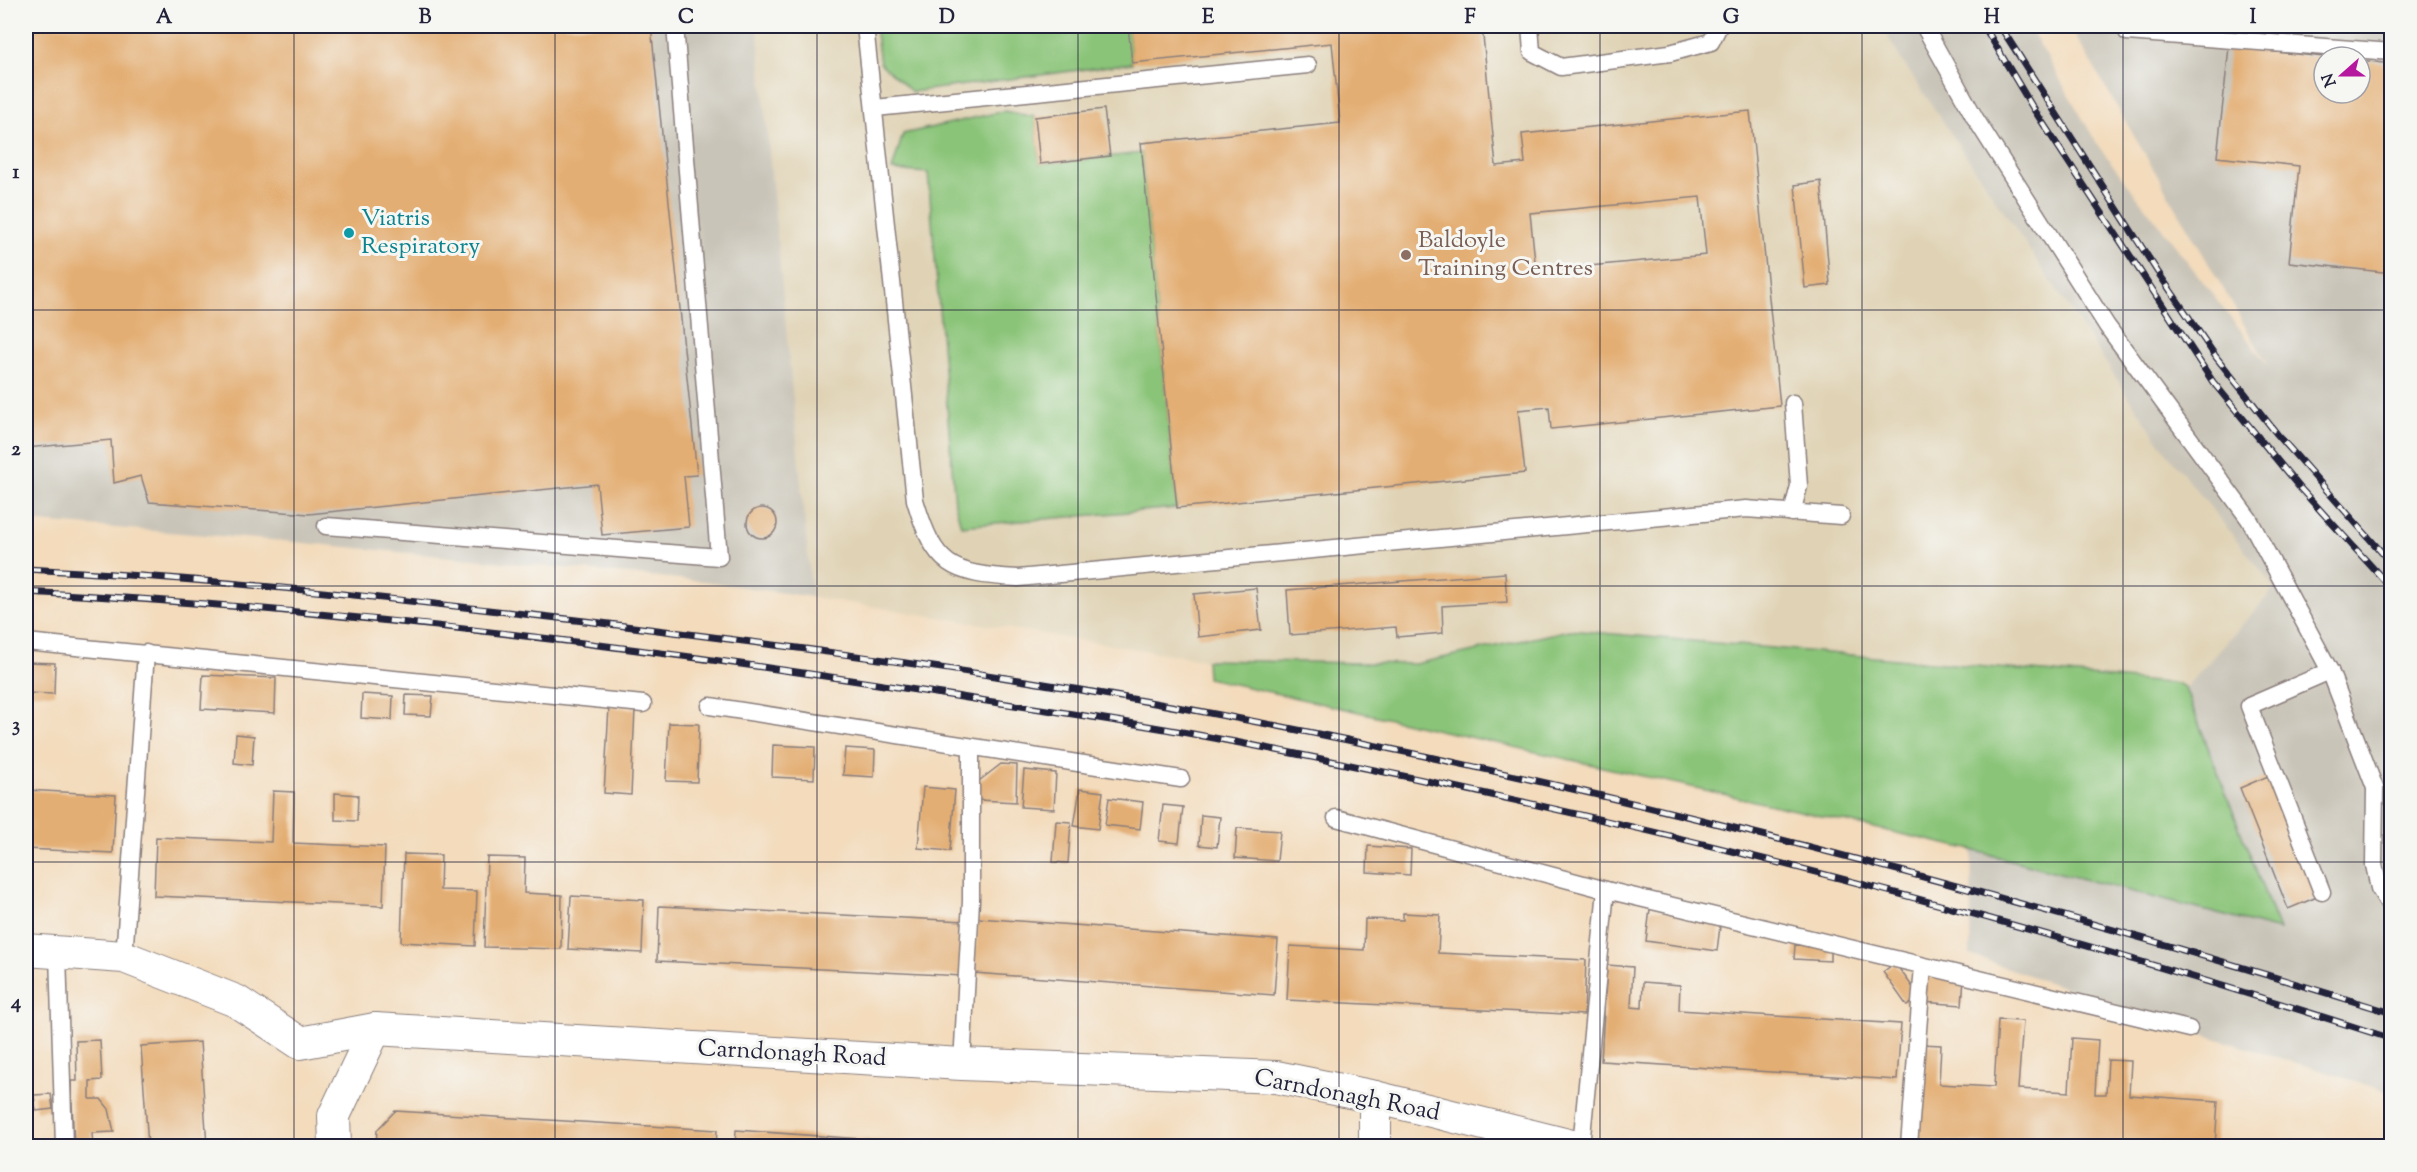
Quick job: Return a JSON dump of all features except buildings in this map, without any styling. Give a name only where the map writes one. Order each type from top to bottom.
[{"type":"street","name":"Carndonagh Road","points":[[26,950],[124,957],[236,1000],[300,1043],[375,1029],[962,1064],[1276,1077],[1375,1097],[1572,1146]]},
{"type":"street","points":[[335,1146],[334,1116],[375,1029]]},
{"type":"street","points":[[1375,1097],[1376,1146]]},
{"type":"lane","points":[[326,526],[719,557],[675,26]]},
{"type":"lane","points":[[865,26],[915,500],[925,535],[942,561],[974,575],[1018,578],[1746,509],[1840,516]]},
{"type":"lane","points":[[1530,26],[1532,52],[1562,67],[1670,52],[1711,42],[1719,26]]},
{"type":"lane","points":[[1924,26],[1975,118],[2107,326],[2249,519],[2330,671],[2375,788],[2374,865],[2379,888],[2391,909]]},
{"type":"lane","points":[[2127,32],[2391,52]]},
{"type":"lane","points":[[875,108],[1308,64]]},
{"type":"lane","points":[[1792,513],[1798,486],[1793,403]]},
{"type":"lane","points":[[26,642],[643,704]]},
{"type":"lane","points":[[124,957],[146,653]]},
{"type":"lane","points":[[2322,892],[2249,706],[2330,671]]},
{"type":"lane","points":[[710,706],[1181,779]]},
{"type":"lane","points":[[962,1064],[971,901],[971,747]]},
{"type":"lane","points":[[1336,818],[1606,890],[2189,1029]]},
{"type":"lane","points":[[1581,1146],[1606,890]]},
{"type":"lane","points":[[58,954],[64,1146]]},
{"type":"lane","points":[[1909,1146],[1923,966]]},
{"type":"shaded area","name":"Viatris Respiratory","points":[[26,26],[757,26],[812,597],[701,581],[283,541],[26,521]]},
{"type":"shaded area","name":"Baldoyle Training Centres","points":[[757,26],[1882,26],[1900,58],[2166,452],[2275,588],[2185,688],[2179,684],[1569,630],[1415,664],[1206,660],[812,597]]},
{"type":"shaded area","points":[[1882,26],[2029,26],[2099,147],[2269,367],[2070,26],[2391,26],[2391,1092],[2166,1023],[1970,955],[1972,850],[2278,930],[2185,688],[2275,588],[2166,452],[1900,58]]},
{"type":"green space","points":[[875,26],[1128,26],[1132,63],[912,92],[880,63]]},
{"type":"green space","points":[[1004,111],[1035,117],[1040,164],[1142,153],[1177,508],[961,526],[955,504],[928,173],[892,170],[903,134]]},
{"type":"green space","points":[[1569,630],[2179,684],[2185,688],[2279,930],[1972,850],[1207,678],[1206,660],[1415,664]]},
{"type":"railway","points":[[1984,26],[2033,108],[2213,382],[2300,488],[2392,589]]},
{"type":"railway","points":[[2000,26],[2157,271],[2216,357],[2277,434],[2392,564]]},
{"type":"railway","points":[[26,569],[168,578],[310,591],[659,630],[990,675],[1282,727],[1602,796],[1761,835],[2078,920],[2392,1013]]},
{"type":"railway","points":[[26,592],[252,608],[479,630],[817,675],[1193,734],[1496,796],[1797,867],[2096,948],[2392,1039]]},
{"type":"place","name":"Viatris Respiratory","points":[[349,233]]},
{"type":"place","name":"Baldoyle Training Centres","points":[[1406,255]]}]
